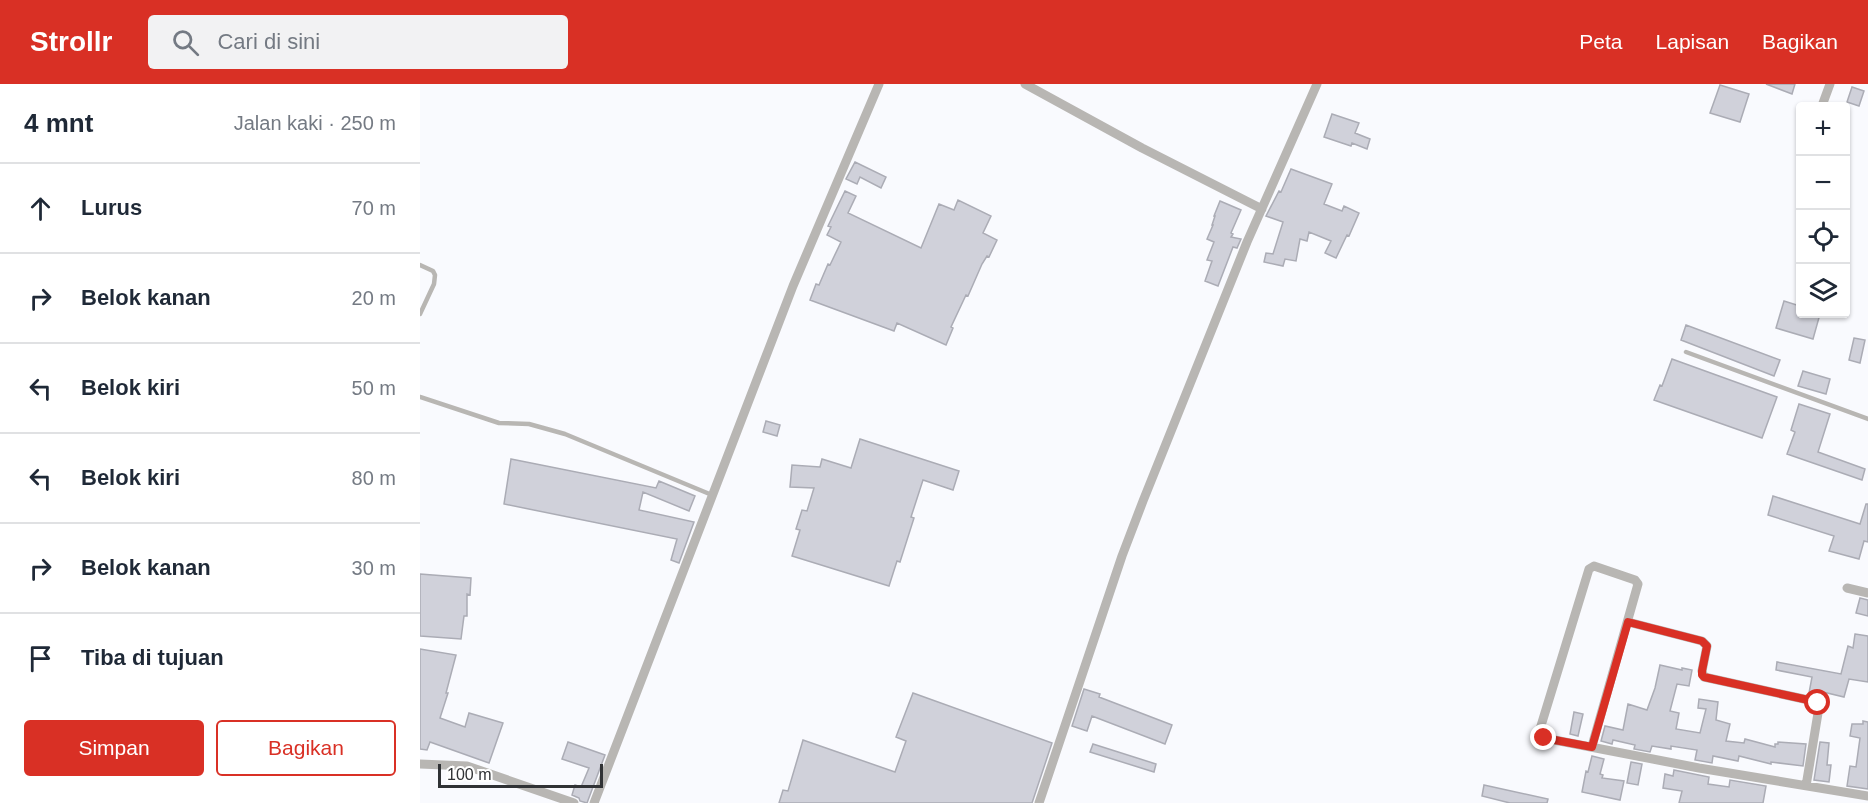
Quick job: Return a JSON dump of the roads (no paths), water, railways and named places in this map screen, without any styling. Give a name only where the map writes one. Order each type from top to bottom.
[{"type":"street","points":[[594,803],[793,286],[879,84]]},
{"type":"street","points":[[1025,84],[1142,148],[1262,209]]},
{"type":"street","points":[[1039,803],[1122,556],[1262,209],[1317,84]]},
{"type":"street","points":[[1823,102],[1830,84]]},
{"type":"street","points":[[1592,747],[1638,584],[1635,580],[1594,566],[1591,567],[1540,729],[1540,734],[1544,738],[1658,760],[1868,796]]},
{"type":"street","points":[[1847,588],[1868,592]]},
{"type":"street","points":[[1628,622],[1702,641],[1707,646],[1702,671],[1704,677],[1818,703],[1806,786]]},
{"type":"street","points":[[420,764],[468,766],[574,803]]},
{"type":"lane","points":[[420,265],[433,271],[435,279],[420,314]]},
{"type":"lane","points":[[1686,352],[1868,419]]},
{"type":"lane","points":[[420,397],[499,423],[529,424],[565,435],[712,495]]}]
